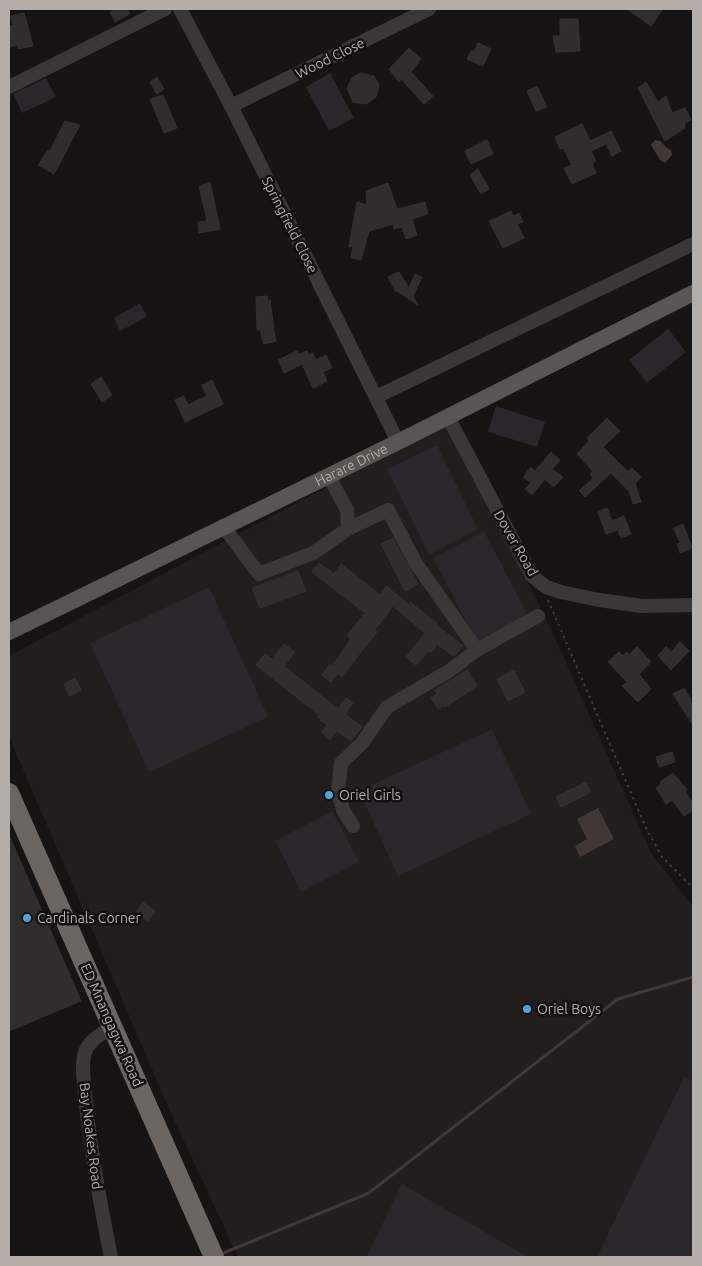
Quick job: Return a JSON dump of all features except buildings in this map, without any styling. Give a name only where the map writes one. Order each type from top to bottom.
[{"type":"highway","name":"ED Mnangagwa Road","points":[[9,793],[213,1254]]},
{"type":"main road","name":"Harare Drive","points":[[9,632],[398,442],[693,293]]},
{"type":"street","points":[[9,87],[165,9]]},
{"type":"street","name":"Springfield Close","points":[[180,9],[231,106],[398,442]]},
{"type":"street","name":"Wood Close","points":[[231,106],[429,9]]},
{"type":"street","points":[[376,397],[693,244]]},
{"type":"street","name":"Dover Road","points":[[448,417],[532,576],[542,584],[562,592],[599,600],[642,606],[693,605]]},
{"type":"street","points":[[333,484],[347,510],[348,529]]},
{"type":"street","points":[[223,526],[259,574],[313,553],[348,529],[388,510],[415,562],[477,650]]},
{"type":"street","points":[[353,826],[343,810],[338,792],[341,763],[362,743],[387,707],[449,671],[477,650],[538,616]]},
{"type":"street","name":"Bay Noakes Road","points":[[111,1257],[97,1185],[83,1068],[84,1054],[89,1043],[112,1026]]},
{"type":"path","points":[[542,584],[646,828],[662,857],[693,888]]},
{"type":"shaded area","points":[[330,73],[354,118],[329,131],[306,87]]},
{"type":"shaded area","points":[[46,78],[56,97],[22,113],[13,94]]},
{"type":"shaded area","points":[[655,140],[660,141],[671,150],[672,155],[665,163],[660,160],[651,145]]},
{"type":"shaded area","points":[[140,303],[147,317],[120,331],[114,318]]},
{"type":"shaded area","points":[[668,329],[686,352],[647,383],[629,360]]},
{"type":"shaded area","points":[[496,406],[545,422],[537,447],[488,432]]},
{"type":"shaded area","name":"Oriel Girls","points":[[445,424],[547,620],[651,853],[693,907],[693,1257],[238,1257],[170,1111],[9,737],[9,656]]},
{"type":"shaded area","points":[[437,445],[478,529],[429,554],[387,469]]},
{"type":"shaded area","points":[[484,531],[528,616],[477,642],[433,558]]},
{"type":"shaded area","points":[[209,587],[268,717],[149,772],[90,643]]},
{"type":"shaded area","points":[[492,729],[531,814],[398,876],[359,791]]},
{"type":"shaded area","points":[[598,808],[614,839],[580,857],[575,846],[587,839],[577,819]]},
{"type":"shaded area","points":[[332,811],[359,862],[301,892],[275,841]]},
{"type":"shaded area","points":[[684,1077],[693,1081],[693,1257],[597,1257]]},
{"type":"shaded area","points":[[402,1184],[528,1257],[366,1257]]},
{"type":"waterway","points":[[221,1254],[369,1193],[618,999],[693,977]]},
{"type":"place","name":"Oriel Girls","points":[[329,795]]},
{"type":"place","name":"Cardinals Corner","points":[[27,918]]},
{"type":"place","name":"Oriel Boys","points":[[527,1009]]}]
